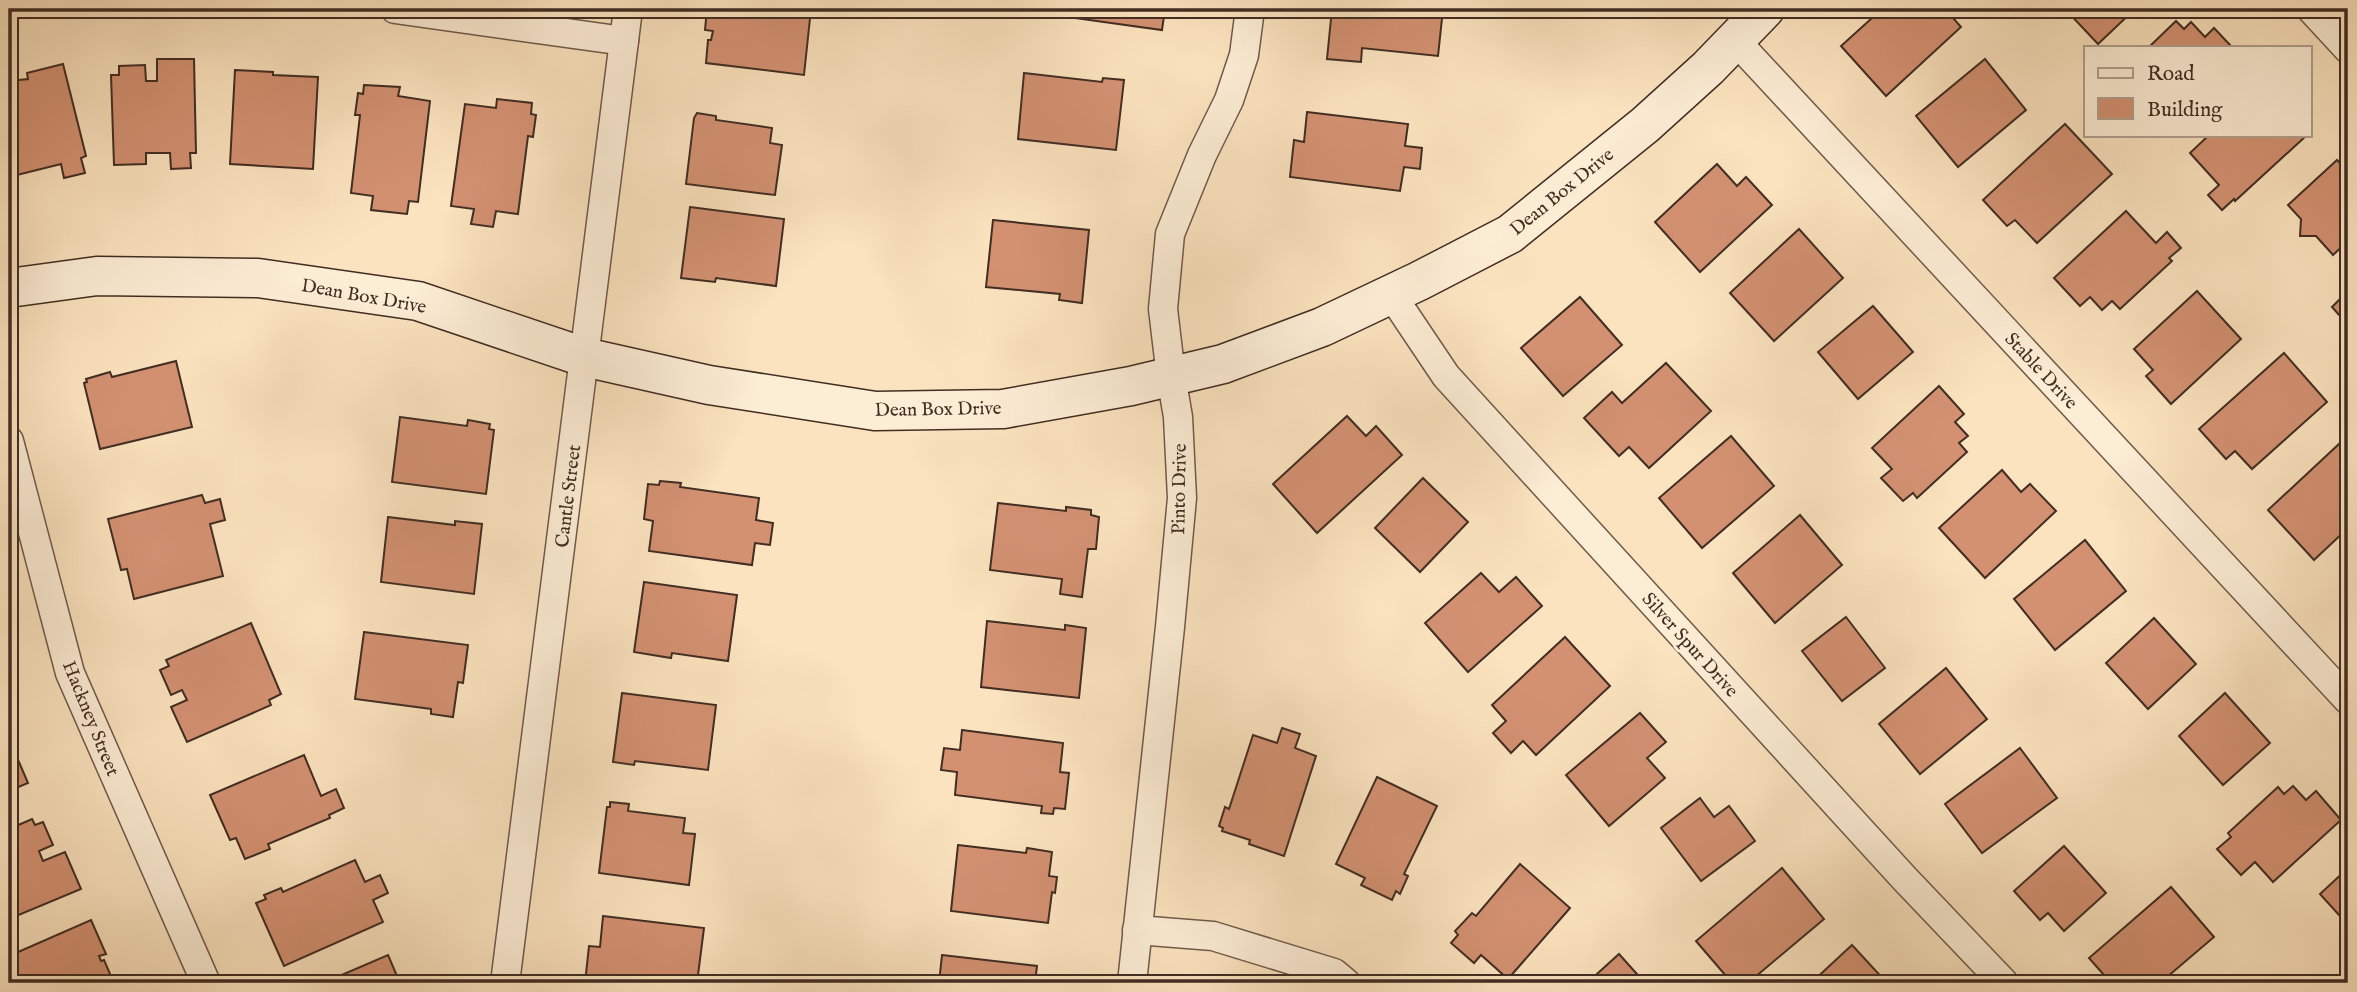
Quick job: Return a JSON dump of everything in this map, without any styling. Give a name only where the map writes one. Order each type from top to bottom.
[{"type":"street","points":[[395,9],[624,41]]},
{"type":"street","name":"Cantle Street","points":[[505,983],[628,9]]},
{"type":"street","name":"Pinto Drive","points":[[1132,983],[1182,498],[1178,417],[1163,309],[1170,234],[1202,155],[1229,100],[1244,55],[1250,9]]},
{"type":"street","name":"Dean Box Drive","points":[[9,288],[97,276],[258,278],[418,301],[584,356],[709,385],[875,411],[1003,409],[1131,386],[1223,364],[1322,327],[1510,233],[1645,125],[1708,68],[1765,9]]},
{"type":"street","points":[[2311,9],[2348,49]]},
{"type":"street","name":"Stable Drive","points":[[1735,40],[2348,701]]},
{"type":"street","name":"Silver Spur Drive","points":[[1391,294],[1446,376],[1904,878],[2004,983]]},
{"type":"street","name":"Hackney Street","points":[[9,441],[70,673],[206,983]]},
{"type":"street","points":[[1137,930],[1213,936],[1334,973],[1346,983]]},
{"type":"building","points":[[707,9],[811,9],[804,75],[706,63],[708,40],[711,40],[713,31],[705,30]]},
{"type":"building","points":[[1061,9],[1165,9],[1162,30],[1060,16]]},
{"type":"building","points":[[1332,9],[1443,9],[1438,56],[1362,48],[1361,62],[1327,59]]},
{"type":"building","points":[[1882,9],[1947,9],[1961,27],[1886,96],[1841,46]]},
{"type":"building","points":[[2065,9],[2135,9],[2098,44]]},
{"type":"building","points":[[2176,21],[2184,29],[2191,22],[2205,37],[2214,28],[2231,46],[2150,46]]},
{"type":"building","points":[[157,59],[194,59],[196,153],[190,153],[191,168],[171,169],[170,153],[146,153],[146,164],[114,165],[111,75],[119,75],[119,66],[145,65],[146,81],[157,81]]},
{"type":"building","points":[[1985,59],[2026,110],[1958,167],[1916,116]]},
{"type":"building","points":[[63,64],[86,156],[81,158],[85,173],[64,178],[61,164],[9,177],[9,81],[28,79],[27,73]]},
{"type":"building","points":[[235,70],[318,77],[313,169],[230,164]]},
{"type":"building","points":[[1024,73],[1102,82],[1103,78],[1124,80],[1116,150],[1018,139]]},
{"type":"building","points":[[364,85],[400,87],[398,96],[430,101],[418,202],[409,201],[407,214],[371,210],[373,196],[351,193],[360,115],[355,115],[358,93],[363,94]]},
{"type":"building","points":[[497,99],[532,103],[531,114],[536,115],[533,137],[528,136],[518,214],[496,211],[493,227],[471,224],[474,209],[451,206],[465,104],[496,108]]},
{"type":"building","points":[[1307,112],[1408,124],[1405,146],[1422,148],[1420,169],[1404,167],[1400,191],[1290,177],[1294,140],[1304,142]]},
{"type":"building","points":[[697,113],[716,116],[716,120],[772,128],[770,143],[782,145],[775,195],[686,184],[694,118]]},
{"type":"building","points":[[2065,124],[2112,174],[2037,243],[2015,220],[2007,226],[1983,200]]},
{"type":"building","points":[[2208,136],[2306,136],[2222,210],[2208,195],[2219,185],[2190,153]]},
{"type":"building","points":[[2337,160],[2348,172],[2348,241],[2333,255],[2316,236],[2300,236],[2301,219],[2288,205]]},
{"type":"building","points":[[1717,164],[1737,186],[1746,177],[1772,205],[1700,272],[1655,222]]},
{"type":"building","points":[[690,207],[784,219],[776,286],[716,278],[715,282],[681,278]]},
{"type":"building","points":[[2126,211],[2156,243],[2167,232],[2181,248],[2169,258],[2172,261],[2120,309],[2112,301],[2102,310],[2090,297],[2080,306],[2054,278]]},
{"type":"building","points":[[993,220],[1089,230],[1082,303],[1059,300],[1060,294],[986,287]]},
{"type":"building","points":[[1799,229],[1843,278],[1774,341],[1730,293]]},
{"type":"building","points":[[2197,291],[2241,339],[2171,404],[2146,376],[2153,370],[2134,349]]},
{"type":"building","points":[[2348,291],[2348,325],[2332,307]]},
{"type":"building","points":[[1580,297],[1622,345],[1563,396],[1521,348]]},
{"type":"building","points":[[1873,306],[1913,352],[1858,399],[1818,352]]},
{"type":"building","points":[[2284,353],[2327,402],[2252,469],[2235,451],[2226,459],[2199,429]]},
{"type":"building","points":[[176,361],[192,427],[100,449],[84,383],[87,382],[86,379],[110,372],[112,377]]},
{"type":"building","points":[[1666,363],[1711,411],[1649,468],[1629,447],[1619,456],[1584,418],[1612,392],[1622,403]]},
{"type":"building","points":[[1939,386],[1964,414],[1955,422],[1968,436],[1959,443],[1967,452],[1917,498],[1913,493],[1903,501],[1881,478],[1892,469],[1872,448]]},
{"type":"building","points":[[1347,416],[1366,436],[1376,426],[1402,455],[1317,533],[1273,484]]},
{"type":"building","points":[[400,417],[467,426],[468,420],[490,424],[489,429],[494,430],[486,494],[392,482]]},
{"type":"building","points":[[1731,436],[1774,486],[1702,548],[1659,498]]},
{"type":"building","points":[[2339,444],[2348,453],[2348,528],[2314,560],[2268,510]]},
{"type":"building","points":[[2002,470],[2021,492],[2030,484],[2056,511],[1985,578],[1939,528]]},
{"type":"building","points":[[1423,478],[1468,522],[1420,572],[1375,528]]},
{"type":"building","points":[[660,481],[681,483],[680,487],[759,498],[756,520],[773,523],[770,545],[755,543],[752,565],[649,551],[653,521],[644,519],[648,484],[659,485]]},
{"type":"building","points":[[202,495],[205,503],[220,499],[225,520],[210,524],[223,576],[134,599],[127,569],[121,570],[108,519]]},
{"type":"building","points":[[998,503],[1066,511],[1066,507],[1091,510],[1091,515],[1099,517],[1096,549],[1088,549],[1082,597],[1060,594],[1062,579],[990,570]]},
{"type":"building","points":[[1800,515],[1842,565],[1775,623],[1733,573]]},
{"type":"building","points":[[388,517],[455,525],[455,521],[482,524],[474,594],[381,582]]},
{"type":"building","points":[[2085,540],[2126,591],[2055,650],[2014,599]]},
{"type":"building","points":[[1481,573],[1499,592],[1516,577],[1542,606],[1468,672],[1425,623]]},
{"type":"building","points":[[644,582],[737,595],[728,661],[672,653],[671,658],[634,652]]},
{"type":"building","points":[[1846,617],[1885,668],[1842,701],[1802,651]]},
{"type":"building","points":[[2154,618],[2196,664],[2148,709],[2106,663]]},
{"type":"building","points":[[987,621],[1065,630],[1065,625],[1086,628],[1079,698],[981,687]]},
{"type":"building","points":[[251,623],[281,694],[269,700],[271,705],[187,742],[171,707],[187,700],[182,690],[171,695],[160,670],[169,666],[166,660]]},
{"type":"building","points":[[364,632],[468,645],[463,683],[458,682],[453,717],[431,714],[431,709],[355,699]]},
{"type":"building","points":[[1565,637],[1610,686],[1536,755],[1523,741],[1511,753],[1493,733],[1506,721],[1492,705]]},
{"type":"building","points":[[1946,668],[1987,719],[1920,774],[1879,724]]},
{"type":"building","points":[[622,693],[716,705],[708,770],[635,761],[634,765],[613,762]]},
{"type":"building","points":[[2225,693],[2270,743],[2223,785],[2179,736]]},
{"type":"building","points":[[1640,713],[1666,742],[1647,758],[1665,778],[1609,826],[1566,775]]},
{"type":"building","points":[[9,726],[18,749],[12,751],[13,756],[16,755],[28,783],[9,791]]},
{"type":"building","points":[[1282,728],[1300,734],[1295,748],[1316,756],[1284,856],[1249,844],[1250,840],[1222,831],[1223,828],[1219,826],[1225,807],[1229,809],[1253,735],[1277,743]]},
{"type":"building","points":[[962,730],[1063,743],[1060,772],[1069,773],[1065,809],[1054,808],[1053,814],[1041,813],[1042,806],[955,795],[957,772],[941,770],[944,748],[960,750]]},
{"type":"building","points":[[2020,748],[2057,798],[1982,853],[1945,804]]},
{"type":"building","points":[[304,755],[321,796],[336,789],[344,808],[329,815],[330,818],[268,844],[270,849],[245,859],[236,838],[230,840],[210,795]]},
{"type":"building","points":[[1377,777],[1437,806],[1404,874],[1408,876],[1400,894],[1396,891],[1392,900],[1361,885],[1365,878],[1336,864]]},
{"type":"building","points":[[2293,786],[2306,800],[2316,791],[2341,820],[2273,882],[2255,862],[2241,875],[2217,849],[2231,837],[2228,833],[2278,787],[2284,794]]},
{"type":"building","points":[[1700,798],[1714,817],[1729,806],[1755,841],[1701,881],[1661,828]]},
{"type":"building","points":[[610,802],[629,804],[628,811],[685,818],[683,833],[695,834],[689,885],[599,873],[607,807],[610,807]]},
{"type":"building","points":[[32,819],[35,825],[43,822],[53,845],[39,851],[43,861],[65,852],[81,889],[9,919],[9,829]]},
{"type":"building","points":[[958,845],[1026,853],[1027,848],[1052,852],[1049,876],[1057,877],[1048,923],[951,911]]},
{"type":"building","points":[[2064,846],[2106,893],[2064,931],[2048,913],[2040,920],[2014,891]]},
{"type":"building","points":[[355,860],[365,882],[380,875],[388,893],[373,900],[383,922],[284,966],[256,903],[266,899],[264,895],[281,888],[283,892]]},
{"type":"building","points":[[1520,864],[1570,908],[1508,979],[1481,955],[1474,963],[1451,943],[1458,935],[1455,931],[1472,913],[1476,916]]},
{"type":"building","points":[[1782,868],[1824,919],[1748,983],[1732,983],[1696,941]]},
{"type":"building","points":[[2348,868],[2348,925],[2320,894]]},
{"type":"building","points":[[2171,887],[2214,937],[2160,983],[2111,983],[2089,958]]},
{"type":"building","points":[[603,916],[704,928],[697,983],[585,983],[589,946],[600,947]]},
{"type":"building","points":[[91,920],[106,954],[99,956],[101,961],[104,960],[114,983],[9,983],[9,956]]},
{"type":"building","points":[[1852,945],[1887,983],[1811,983]]},
{"type":"building","points":[[1619,954],[1645,983],[1587,983]]},
{"type":"building","points":[[388,955],[400,983],[323,983]]},
{"type":"building","points":[[942,955],[1037,966],[1035,983],[939,983]]}]
